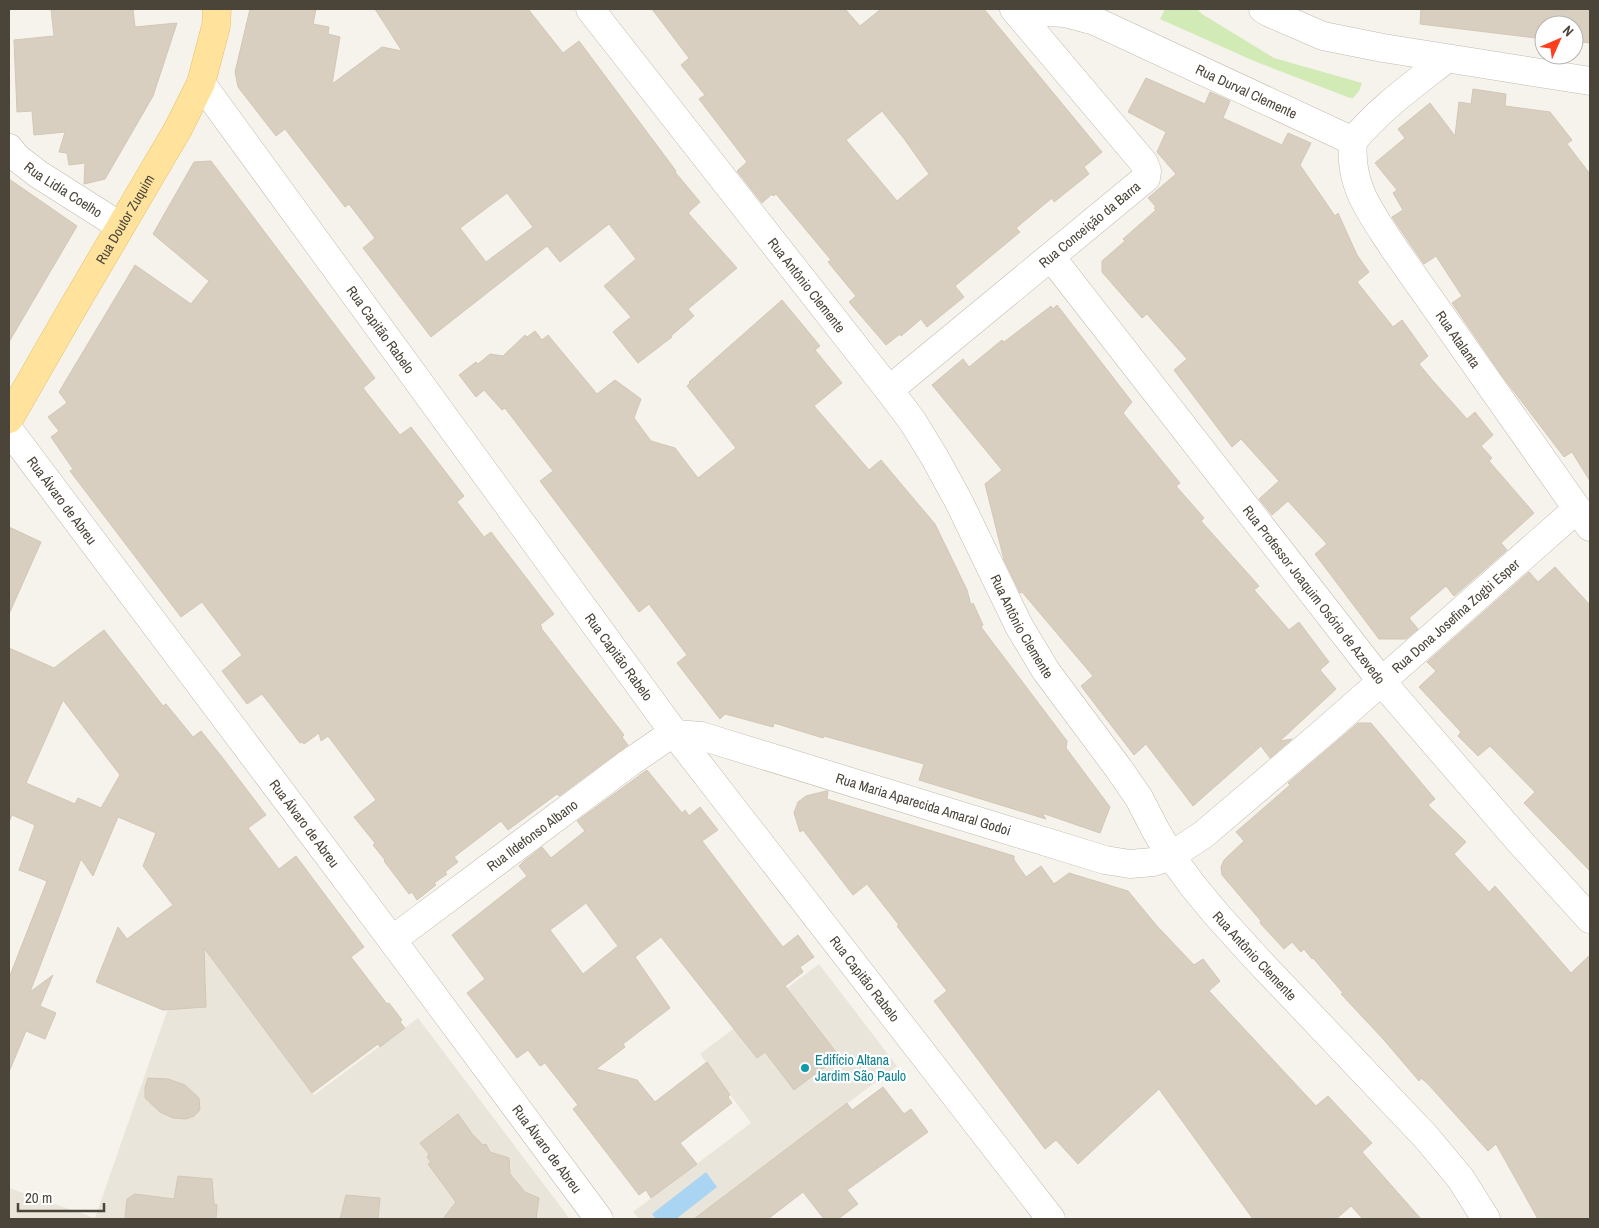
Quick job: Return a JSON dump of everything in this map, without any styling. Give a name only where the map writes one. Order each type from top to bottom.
[{"type":"main road","name":"Rua Doutor Zuquim","points":[[9,419],[178,129],[201,83],[216,26],[217,9]]},
{"type":"street","name":"Rua Antônio Clemente","points":[[590,9],[913,422],[958,500],[1019,626],[1046,671],[1119,769],[1171,856],[1216,915],[1426,1138],[1461,1179],[1486,1219]]},
{"type":"street","points":[[1263,9],[1323,36],[1586,86]]},
{"type":"street","name":"Rua Durval Clemente","points":[[1018,14],[1065,13],[1095,21],[1353,141]]},
{"type":"street","name":"Rua Conceição da Barra","points":[[889,390],[1146,178],[1147,171],[1144,163],[1018,14]]},
{"type":"street","points":[[1353,141],[1368,123],[1394,100],[1446,59]]},
{"type":"street","name":"Rua Capitão Rabelo","points":[[201,83],[675,734],[1051,1219]]},
{"type":"street","name":"Rua Atalanta","points":[[1353,141],[1352,159],[1355,179],[1367,205],[1382,230],[1479,372],[1584,518]]},
{"type":"street","name":"Rua Lidía Coelho","points":[[9,148],[16,157],[38,174],[120,226]]},
{"type":"street","name":"Rua Professor Joaquim Osório de Azevedo","points":[[1051,257],[1382,682],[1508,828],[1590,919]]},
{"type":"street","name":"Rua Álvaro de Abreu","points":[[9,430],[600,1219]]},
{"type":"street","name":"Rua Dona Josefina Zogbi Esper","points":[[1171,856],[1204,834],[1382,682],[1584,518]]},
{"type":"street","name":"Rua Maria Aparecida Amaral Godoi","points":[[675,734],[701,736],[1105,860],[1130,864],[1153,862],[1171,856]]},
{"type":"street","name":"Rua Ildefonso Albano","points":[[392,940],[629,763],[664,738],[675,734]]},
{"type":"shaded area","points":[[194,934],[314,1095],[418,1018],[570,1219],[9,1219],[9,1188],[95,1218]]},
{"type":"shaded area","points":[[819,964],[897,1066],[694,1219],[639,1219],[633,1212],[751,1123],[700,1054]]},
{"type":"green space","points":[[1165,9],[1197,9],[1202,14],[1274,58],[1362,83],[1359,91],[1353,98],[1350,98],[1254,61],[1160,19]]},
{"type":"water","points":[[706,1172],[717,1187],[676,1219],[656,1219],[652,1214]]},
{"type":"building","points":[[51,9],[133,9],[135,27],[177,23],[153,96],[105,179],[84,184],[85,163],[69,165],[67,153],[59,152],[65,132],[34,135],[32,111],[17,112],[14,40],[54,36]]},
{"type":"building","points":[[250,9],[316,9],[313,24],[329,27],[328,34],[340,37],[332,84],[382,47],[402,51],[375,9],[528,9],[563,53],[579,41],[675,172],[700,202],[688,213],[737,268],[688,309],[694,316],[672,337],[638,363],[613,332],[631,317],[604,286],[636,259],[609,224],[560,262],[547,246],[431,337],[363,248],[375,238],[349,204],[345,207],[285,129],[276,136],[238,87],[235,72]],"holes":[[[507,193],[533,227],[486,262],[460,228]]]},
{"type":"building","points":[[652,9],[845,9],[860,26],[881,9],[984,9],[1102,152],[1084,167],[1089,174],[1054,202],[1052,198],[1016,228],[1020,232],[955,286],[964,297],[927,327],[921,319],[901,336],[900,334],[886,345],[849,302],[856,296],[828,262],[831,260],[776,194],[773,196],[772,194],[762,203],[737,171],[747,162],[699,99],[705,95],[681,65],[689,58]],"holes":[[[882,111],[929,174],[897,201],[846,140]]]},
{"type":"building","points":[[1421,9],[1590,9],[1590,43],[1584,42],[1584,15],[1534,15],[1534,38],[1420,24]]},
{"type":"building","points":[[1146,78],[1205,104],[1210,92],[1230,101],[1223,118],[1282,145],[1288,133],[1311,143],[1300,165],[1335,216],[1338,213],[1357,255],[1369,272],[1357,282],[1393,327],[1402,320],[1428,356],[1419,364],[1433,381],[1467,419],[1475,412],[1493,435],[1481,446],[1492,458],[1489,461],[1534,513],[1501,543],[1507,550],[1454,596],[1446,586],[1409,618],[1418,629],[1406,639],[1379,639],[1315,554],[1327,544],[1288,501],[1272,515],[1259,499],[1279,481],[1241,439],[1232,447],[1174,370],[1187,359],[1147,314],[1142,318],[1102,272],[1102,261],[1125,241],[1123,239],[1156,210],[1154,208],[1156,207],[1148,198],[1176,174],[1157,152],[1166,132],[1128,112]]},
{"type":"building","points":[[1473,89],[1506,94],[1505,106],[1550,112],[1572,140],[1567,144],[1590,174],[1590,481],[1572,452],[1564,457],[1503,377],[1452,303],[1462,296],[1436,256],[1424,264],[1406,238],[1392,217],[1403,210],[1393,193],[1397,190],[1375,163],[1405,138],[1398,129],[1430,103],[1455,136],[1459,102],[1471,104]]},
{"type":"building","points":[[211,161],[375,378],[363,388],[400,435],[411,427],[464,496],[457,502],[484,537],[491,532],[554,614],[540,625],[541,628],[624,735],[622,737],[628,745],[559,796],[557,794],[508,830],[501,821],[454,857],[458,862],[445,872],[447,874],[434,883],[436,885],[417,900],[412,892],[409,894],[373,845],[375,843],[354,817],[376,800],[328,736],[321,741],[319,733],[304,744],[300,743],[262,694],[247,704],[222,671],[242,655],[202,602],[181,617],[70,471],[73,469],[51,437],[59,431],[48,417],[67,403],[59,392],[135,265],[191,304],[209,281],[153,234],[194,162]]},
{"type":"building","points":[[9,179],[77,226],[9,342]]},
{"type":"building","points":[[782,300],[820,346],[815,350],[842,383],[814,406],[869,470],[881,460],[935,524],[967,590],[971,605],[973,603],[983,625],[981,627],[1067,741],[1066,748],[1110,807],[1100,833],[1042,813],[1046,819],[919,780],[924,764],[824,736],[823,738],[774,723],[773,727],[725,714],[720,719],[677,663],[687,655],[649,604],[639,612],[540,481],[553,471],[505,408],[502,410],[484,390],[476,397],[459,375],[476,362],[478,364],[490,354],[503,356],[525,335],[527,337],[535,331],[542,340],[548,335],[597,394],[615,380],[641,399],[634,418],[651,441],[675,448],[698,478],[736,448],[687,386],[689,382]]},
{"type":"building","points":[[1057,305],[1132,402],[1123,413],[1180,483],[1176,486],[1204,518],[1201,521],[1259,586],[1254,590],[1289,630],[1299,622],[1329,662],[1320,670],[1336,689],[1280,741],[1292,739],[1270,758],[1261,746],[1193,806],[1146,744],[1134,755],[1081,686],[1093,676],[1022,592],[1020,593],[1004,560],[985,484],[1002,470],[932,385],[963,359],[969,367],[1002,340],[1004,342],[1051,306],[1053,309]]},
{"type":"building","points":[[9,527],[41,542],[9,614]]},
{"type":"building","points":[[1555,567],[1590,605],[1590,871],[1524,803],[1535,792],[1490,746],[1478,756],[1458,736],[1461,732],[1419,687],[1436,671],[1427,662],[1529,572],[1538,582]]},
{"type":"building","points":[[104,630],[163,706],[166,704],[193,737],[201,731],[266,815],[248,828],[279,869],[296,856],[364,947],[351,957],[387,1004],[389,1003],[402,1020],[400,1022],[405,1028],[380,1047],[378,1044],[312,1093],[204,948],[206,1007],[163,1010],[96,982],[118,927],[127,939],[173,905],[143,866],[156,833],[118,817],[93,876],[81,859],[30,992],[53,975],[40,1006],[56,1013],[45,1039],[26,1031],[9,1072],[9,978],[47,881],[19,870],[35,825],[12,815],[9,822],[9,648],[54,668]],"holes":[[[63,700],[120,775],[101,808],[78,798],[75,804],[26,783]]]},
{"type":"building","points":[[1358,723],[1371,723],[1435,799],[1428,805],[1466,842],[1454,854],[1489,892],[1495,886],[1571,973],[1590,955],[1590,1219],[1538,1219],[1496,1144],[1488,1151],[1428,1084],[1421,1078],[1419,1081],[1341,994],[1343,993],[1313,958],[1304,949],[1301,952],[1292,942],[1284,949],[1260,923],[1261,921],[1222,875],[1221,867],[1224,860],[1244,841],[1236,832],[1290,785],[1288,783]]},
{"type":"building","points":[[647,770],[682,813],[685,810],[689,816],[700,807],[718,830],[702,841],[783,947],[798,935],[814,957],[800,967],[803,972],[785,986],[839,1056],[794,1090],[765,1052],[757,1058],[661,937],[635,957],[670,1008],[623,1044],[625,1047],[596,1069],[637,1080],[655,1102],[707,1062],[730,1095],[728,1097],[732,1103],[680,1143],[697,1164],[651,1198],[646,1190],[639,1195],[573,1109],[578,1105],[545,1063],[540,1066],[528,1050],[517,1058],[467,993],[485,979],[452,935],[527,876],[519,866],[524,861],[542,847],[551,858],[585,831],[577,821]],"holes":[[[586,903],[618,946],[583,974],[550,930]]]},
{"type":"building","points":[[828,791],[827,799],[1014,856],[1014,860],[1026,877],[1041,866],[1054,884],[1069,873],[1128,891],[1157,926],[1194,965],[1203,959],[1220,981],[1209,991],[1316,1106],[1328,1096],[1372,1143],[1362,1152],[1421,1219],[1363,1219],[1351,1206],[1336,1219],[1253,1219],[1159,1089],[1078,1164],[1056,1140],[1045,1149],[934,1001],[947,991],[897,926],[899,925],[867,884],[853,895],[803,830],[800,832],[794,813],[798,802],[806,796]]},
{"type":"building","points":[[148,1078],[168,1079],[185,1085],[199,1098],[200,1110],[194,1116],[186,1119],[173,1118],[160,1112],[145,1098],[145,1087]]},
{"type":"building","points":[[883,1087],[904,1114],[911,1109],[928,1132],[847,1190],[858,1204],[838,1219],[824,1219],[803,1192],[768,1219],[694,1219],[847,1103],[852,1110]]},
{"type":"building","points":[[458,1114],[473,1135],[483,1145],[486,1144],[490,1152],[509,1158],[510,1174],[525,1192],[539,1198],[536,1219],[443,1219],[456,1202],[428,1164],[431,1162],[427,1157],[429,1154],[420,1143]]},
{"type":"building","points":[[178,1176],[212,1179],[214,1204],[217,1205],[216,1219],[125,1219],[127,1199],[135,1194],[174,1199]]},
{"type":"building","points":[[346,1195],[380,1198],[378,1219],[340,1219]]},
{"type":"place","name":"Edifício Altana Jardim São Paulo","points":[[805,1068]]}]
